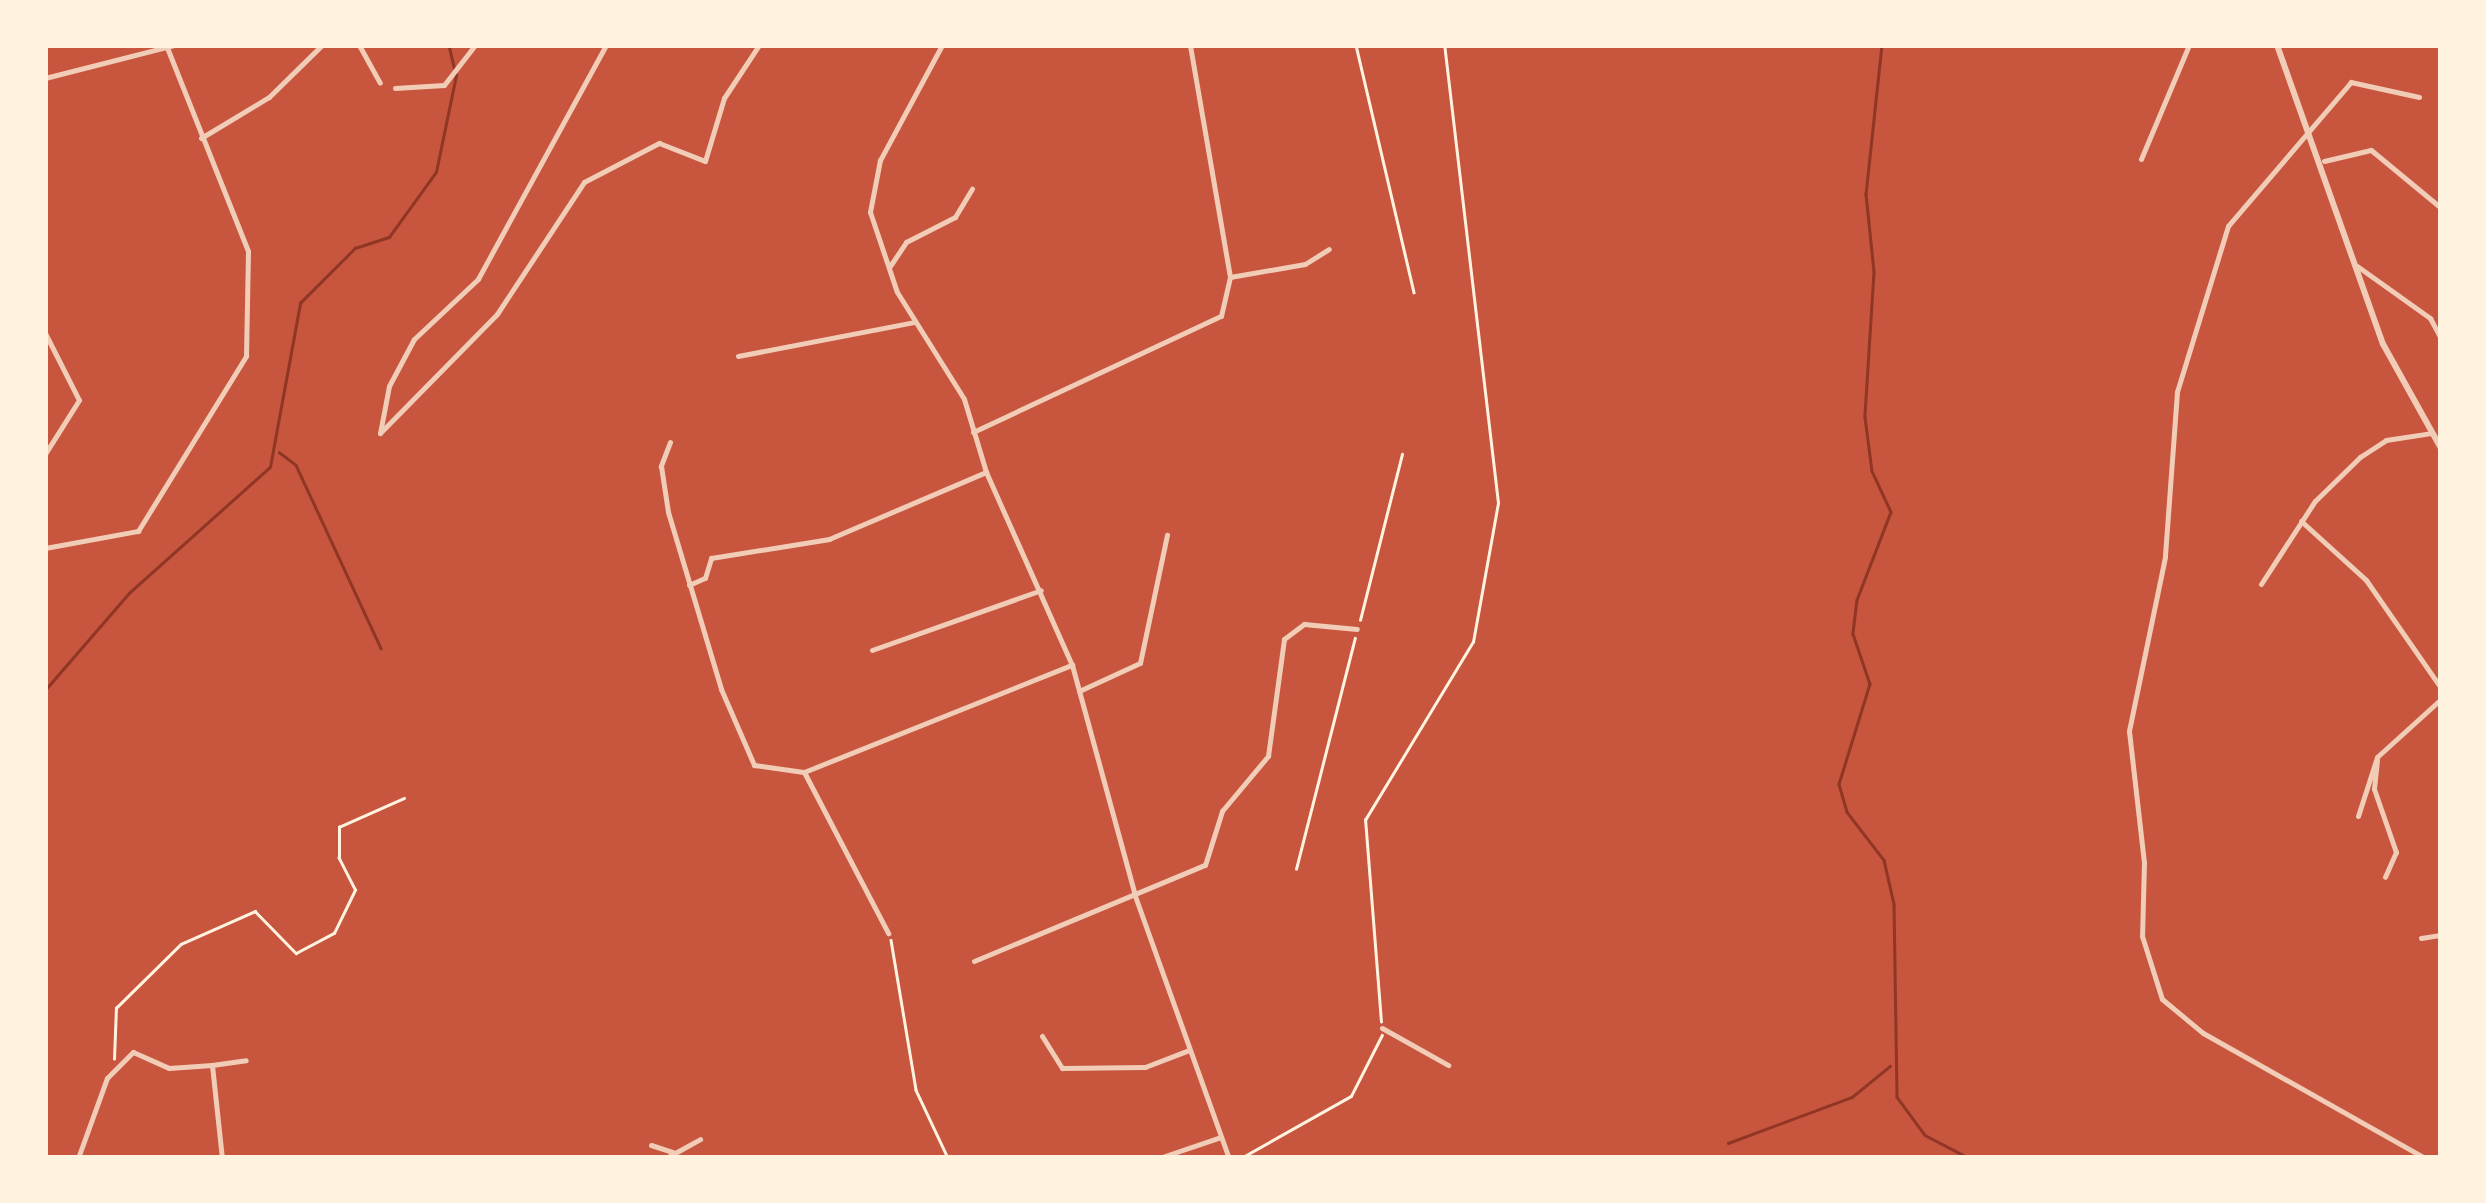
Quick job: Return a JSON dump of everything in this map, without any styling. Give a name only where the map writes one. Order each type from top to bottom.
[{"type":"street","points":[[45,78],[174,45]]},
{"type":"street","points":[[200,138],[268,97],[322,45]]},
{"type":"street","points":[[359,45],[380,83]]},
{"type":"street","points":[[395,88],[434,89],[455,77],[475,45]]},
{"type":"street","points":[[606,45],[478,279],[414,339],[389,386],[380,433],[497,314],[584,182],[659,143],[705,160],[724,98],[760,45]]},
{"type":"street","points":[[942,45],[874,175],[870,212],[889,269],[914,322],[955,378],[986,472],[1072,664],[1135,896],[1229,1158]]},
{"type":"street","points":[[973,432],[1212,324],[1230,277],[1190,45]]},
{"type":"street","points":[[2140,159],[2189,45]]},
{"type":"street","points":[[2277,45],[2324,161],[2384,344],[2441,448]]},
{"type":"street","points":[[45,548],[138,531],[241,376],[250,263],[164,48]]},
{"type":"street","points":[[2419,97],[2351,82],[2313,135],[2228,226],[2177,392],[2165,557],[2129,731],[2144,862],[2142,936],[2162,999],[2180,1018],[2425,1158]]},
{"type":"street","points":[[2324,161],[2371,150],[2441,208]]},
{"type":"street","points":[[889,269],[900,247],[955,217],[972,189]]},
{"type":"street","points":[[1230,277],[1305,264],[1328,250]]},
{"type":"street","points":[[2357,266],[2430,318],[2441,339]]},
{"type":"street","points":[[738,356],[914,322]]},
{"type":"street","points":[[45,333],[79,400],[45,454]]},
{"type":"street","points":[[2261,584],[2301,521],[2376,445],[2432,433]]},
{"type":"street","points":[[670,442],[662,483],[690,585],[754,765],[804,772],[1072,664]]},
{"type":"street","points":[[690,585],[705,578],[711,558],[829,540],[986,472]]},
{"type":"street","points":[[2301,521],[2366,580],[2441,688]]},
{"type":"street","points":[[1080,691],[1135,671],[1167,535]]},
{"type":"street","points":[[872,650],[1041,590]]},
{"type":"street","points":[[974,961],[1205,865],[1222,810],[1262,769],[1291,630],[1358,629]]},
{"type":"street","points":[[2358,816],[2378,758],[2441,699]]},
{"type":"street","points":[[2378,758],[2374,789],[2396,852],[2386,877]]},
{"type":"street","points":[[804,772],[888,933]]},
{"type":"street","points":[[2420,938],[2441,935]]},
{"type":"street","points":[[1382,1028],[1448,1066]]},
{"type":"street","points":[[1042,1036],[1062,1068],[1145,1067],[1189,1050]]},
{"type":"street","points":[[78,1158],[115,1065],[133,1052],[169,1068],[246,1060]]},
{"type":"street","points":[[212,1066],[222,1158]]},
{"type":"street","points":[[1159,1158],[1221,1137]]},
{"type":"street","points":[[666,1158],[700,1139]]},
{"type":"street","points":[[650,1145],[674,1152]]},
{"type":"path","points":[[1356,45],[1414,292]]},
{"type":"path","points":[[1240,1158],[1351,1096],[1382,1028],[1365,820],[1473,642],[1498,503],[1444,45]]},
{"type":"path","points":[[1296,869],[1402,454]]},
{"type":"path","points":[[115,1065],[116,1008],[181,944],[254,911],[296,953],[334,933],[355,890],[338,858],[339,827],[404,798]]},
{"type":"path","points":[[888,933],[916,1090],[948,1158]]},
{"type":"waterway","points":[[449,45],[454,67]]},
{"type":"waterway","points":[[1882,45],[1866,194],[1874,272],[1865,417],[1872,471],[1891,512],[1857,600],[1853,634],[1870,684],[1839,784],[1847,812],[1884,860],[1894,904],[1897,1097],[1925,1135],[1969,1158]]},
{"type":"waterway","points":[[45,690],[129,593],[270,467],[300,303],[355,248],[389,237],[436,172],[456,75]]},
{"type":"waterway","points":[[279,452],[296,465],[381,648]]},
{"type":"waterway","points":[[1728,1143],[1852,1097],[1890,1066]]}]
